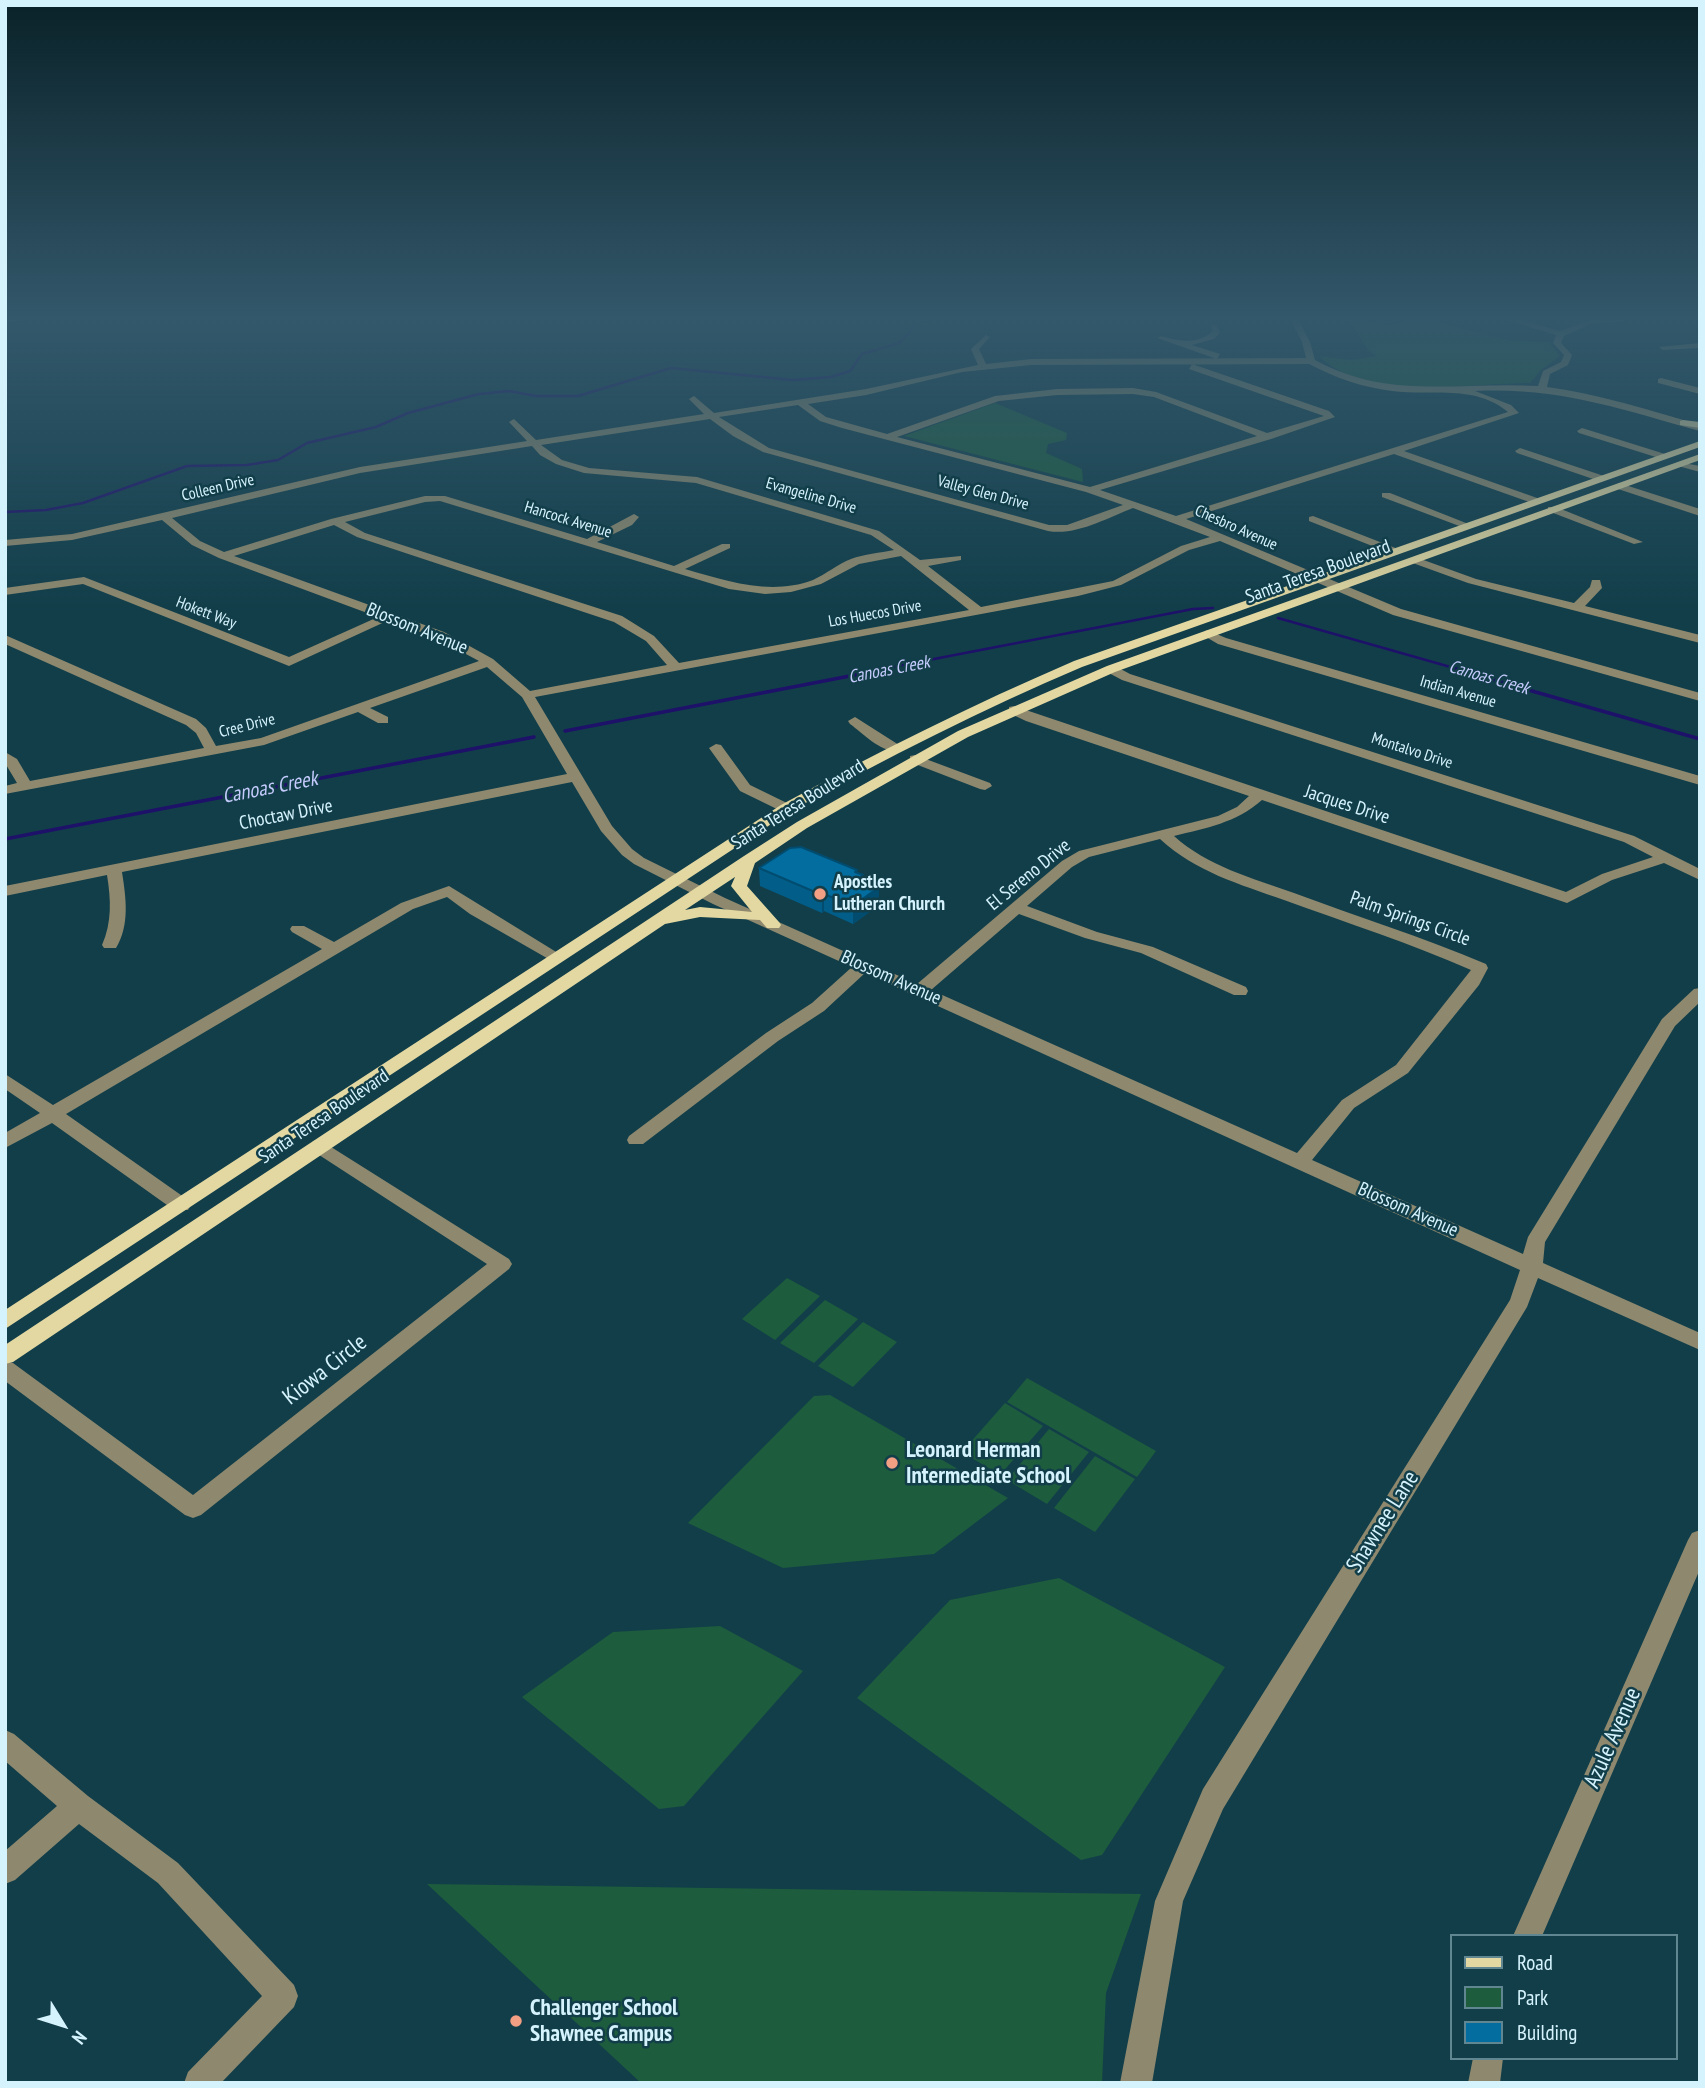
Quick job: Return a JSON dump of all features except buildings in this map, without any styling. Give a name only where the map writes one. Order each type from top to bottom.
[{"type":"main road","name":"Santa Teresa Boulevard","points":[[5,1321],[786,808],[894,748],[980,706],[1078,664],[1700,444]]},
{"type":"main road","name":"Santa Teresa Boulevard","points":[[5,1356],[699,891],[822,813],[915,760],[1014,710],[1111,669],[1700,457]]},
{"type":"main road","points":[[749,859],[739,886],[743,894],[773,925]]},
{"type":"main road","points":[[655,922],[692,912],[754,917]]},
{"type":"street","name":"Colleen Drive","points":[[5,542],[72,537],[360,470],[700,416]]},
{"type":"street","name":"Valley Glen Drive","points":[[711,416],[739,438],[766,450],[1048,528],[1070,528],[1134,504]]},
{"type":"street","name":"Chesbro Avenue","points":[[820,416],[1134,504],[1409,616],[1700,697]]},
{"type":"street","points":[[887,437],[946,416]]},
{"type":"street","points":[[1213,416],[1268,437]]},
{"type":"street","points":[[1090,490],[1324,421],[1328,416]]},
{"type":"street","points":[[1175,519],[1503,416]]},
{"type":"street","points":[[1660,416],[1695,427]]},
{"type":"street","name":"Evangeline Drive","points":[[514,422],[543,453],[559,462],[588,471],[641,469],[697,480],[875,533],[979,611]]},
{"type":"street","points":[[1582,431],[1662,456]]},
{"type":"street","points":[[1395,451],[1536,501]]},
{"type":"street","points":[[1520,451],[1600,478]]},
{"type":"street","points":[[1681,464],[1700,469]]},
{"type":"street","points":[[573,481],[588,471]]},
{"type":"street","points":[[1619,486],[1700,513]]},
{"type":"street","points":[[1386,495],[1466,526]]},
{"type":"street","name":"Hancock Avenue","points":[[223,556],[335,520],[425,499],[441,498],[733,587],[765,591],[791,589],[817,582],[856,561],[902,552]]},
{"type":"street","points":[[1552,509],[1638,542]]},
{"type":"street","name":"Blossom Avenue","points":[[165,517],[196,543],[223,556],[440,635],[489,662],[527,695],[606,828],[627,852],[677,880],[1700,1342]]},
{"type":"street","points":[[587,543],[628,523],[634,517]]},
{"type":"street","points":[[1313,519],[1394,551]]},
{"type":"street","points":[[335,520],[361,535],[618,619],[642,630],[658,644],[675,667]]},
{"type":"street","name":"Los Huecos Drive","points":[[527,695],[1078,593],[1117,583],[1185,548],[1219,538]]},
{"type":"street","points":[[676,569],[726,545]]},
{"type":"street","points":[[918,565],[957,558]]},
{"type":"street","points":[[1414,559],[1472,581],[1700,639]]},
{"type":"street","name":"Hokett Way","points":[[5,592],[84,580],[289,662],[388,616]]},
{"type":"street","points":[[1577,607],[1596,589],[1597,582]]},
{"type":"street","name":"Indian Avenue","points":[[1206,634],[1222,641],[1700,781]]},
{"type":"street","points":[[5,639],[191,722],[201,731],[213,752]]},
{"type":"street","name":"Cree Drive","points":[[5,790],[264,741],[489,662]]},
{"type":"street","name":"Montalvo Drive","points":[[1111,669],[1126,677],[1629,839],[1700,875]]},
{"type":"street","points":[[360,708],[383,720]]},
{"type":"street","name":"Jacques Drive","points":[[1014,710],[1258,796],[1567,898],[1607,877],[1667,857]]},
{"type":"street","points":[[855,721],[894,748]]},
{"type":"street","points":[[716,748],[745,788],[786,808]]},
{"type":"street","points":[[5,756],[12,762],[26,786]]},
{"type":"street","points":[[915,760],[985,786]]},
{"type":"street","name":"Choctaw Drive","points":[[5,891],[575,777]]},
{"type":"street","name":"El Sereno Drive","points":[[920,990],[1068,864],[1084,854],[1223,819],[1242,810],[1258,796]]},
{"type":"street","name":"Palm Springs Circle","points":[[1162,833],[1186,855],[1216,870],[1368,926],[1416,940],[1480,968],[1473,981],[1402,1069],[1348,1104],[1301,1161]]},
{"type":"street","points":[[110,945],[117,932],[121,912],[114,869]]},
{"type":"street","points":[[5,1142],[407,906],[449,891],[475,911],[558,958]]},
{"type":"street","points":[[1018,908],[1080,931],[1147,950],[1240,991]]},
{"type":"street","points":[[298,929],[334,949]]},
{"type":"street","points":[[636,1140],[772,1037],[818,1007],[863,966]]},
{"type":"street","name":"Shawnee Lane","points":[[1136,2083],[1169,1902],[1213,1799],[1520,1301],[1532,1266],[1535,1242],[1668,1023],[1700,993]]},
{"type":"street","points":[[5,1080],[181,1205]]},
{"type":"street","name":"Kiowa Circle","points":[[5,1369],[193,1508],[502,1264],[320,1146]]},
{"type":"street","name":"Azule Avenue","points":[[1528,1934],[1700,1540]]},
{"type":"street","points":[[5,1743],[78,1806],[169,1873],[283,1996],[199,2083]]},
{"type":"street","points":[[5,1870],[78,1806]]},
{"type":"street","points":[[1484,2083],[1488,2060]]},
{"type":"green space","points":[[958,416],[1027,416],[1067,433],[1066,440],[1048,444],[1046,453],[1082,469],[1083,482],[904,436]]},
{"type":"green space","points":[[787,1278],[820,1296],[775,1340],[742,1319]]},
{"type":"green space","points":[[825,1300],[858,1319],[814,1363],[780,1343]]},
{"type":"green space","points":[[863,1322],[897,1342],[853,1387],[818,1366]]},
{"type":"green space","points":[[1027,1378],[1156,1451],[1137,1477],[1007,1402]]},
{"type":"green space","points":[[830,1395],[1008,1498],[934,1554],[783,1568],[688,1523],[814,1396]]},
{"type":"green space","points":[[1005,1403],[1043,1426],[1000,1475],[962,1452]]},
{"type":"green space","points":[[1049,1429],[1089,1452],[1047,1504],[1007,1480]]},
{"type":"green space","points":[[1095,1456],[1135,1479],[1095,1532],[1054,1508]]},
{"type":"green space","points":[[1059,1578],[1225,1667],[1102,1855],[1081,1860],[857,1698],[950,1600]]},
{"type":"green space","points":[[720,1626],[803,1671],[684,1806],[659,1809],[522,1697],[613,1632]]},
{"type":"green space","points":[[427,1884],[1141,1894],[1106,1993],[1102,2083],[641,2083]]},
{"type":"waterway","points":[[5,512],[46,510],[83,503],[187,466],[247,465],[278,460],[307,443],[376,427],[400,416]]},
{"type":"waterway","name":"Canoas Creek","points":[[877,670],[1193,609],[1213,608]]},
{"type":"waterway","name":"Canoas Creek","points":[[1278,618],[1461,670]]},
{"type":"waterway","name":"Canoas Creek","points":[[565,731],[886,669]]},
{"type":"waterway","name":"Canoas Creek","points":[[1455,669],[1700,739]]},
{"type":"waterway","name":"Canoas Creek","points":[[5,839],[534,737]]},
{"type":"place","name":"Apostles Lutheran Church","points":[[820,894]]},
{"type":"place","name":"Leonard Herman Intermediate School","points":[[892,1463]]},
{"type":"place","name":"Challenger School Shawnee Campus","points":[[516,2021]]}]
